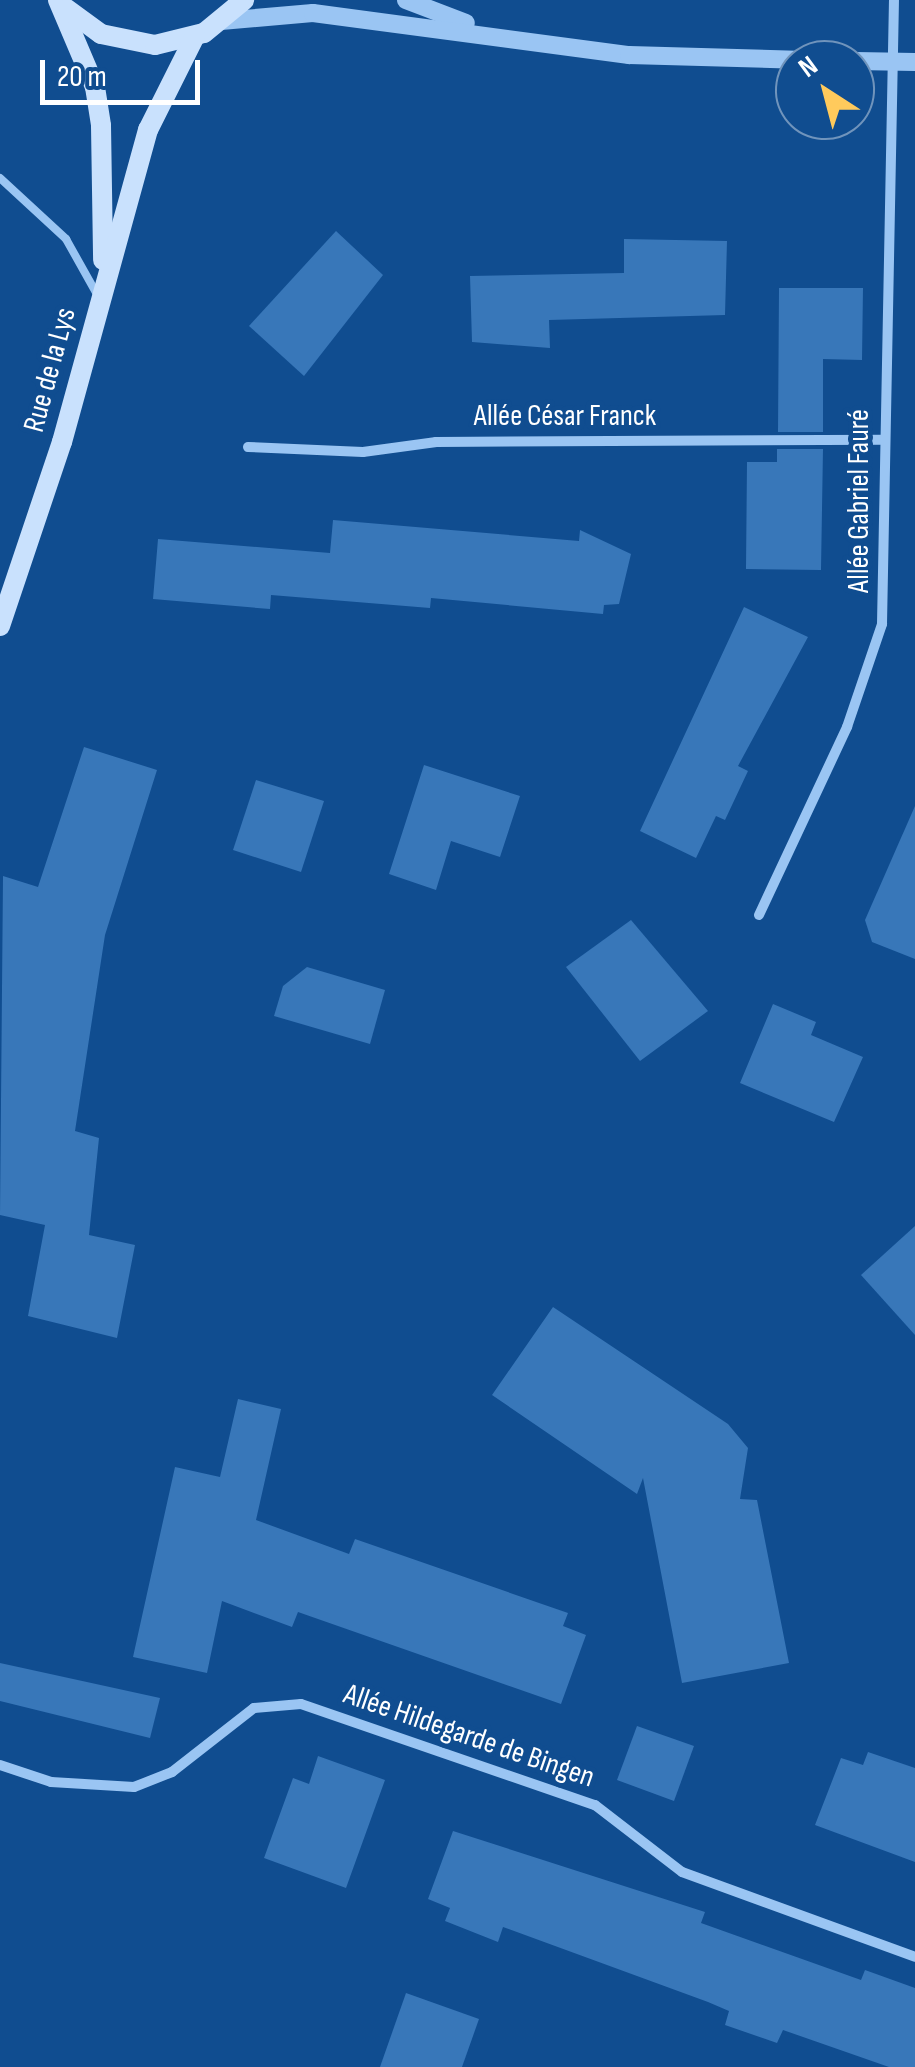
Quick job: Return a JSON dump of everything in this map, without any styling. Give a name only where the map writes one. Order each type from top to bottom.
[{"type":"main road","points":[[59,0],[114,39],[154,44],[195,36],[222,21],[244,0]]},
{"type":"main road","name":"Rue de la Lys","points":[[59,0],[95,87],[102,126],[100,300]]},
{"type":"main road","name":"Rue de la Lys","points":[[0,626],[159,98],[195,36]]},
{"type":"street","points":[[406,0],[490,33]]},
{"type":"street","name":"Allée Gabriel Fauré","points":[[759,915],[877,644],[894,0]]},
{"type":"street","points":[[222,21],[278,11],[490,33],[629,54],[775,59]]},
{"type":"street","points":[[875,62],[915,62]]},
{"type":"street","name":"Allée César Franck","points":[[248,447],[362,452],[436,442],[884,440]]},
{"type":"street","name":"Allée Hildegarde de Bingen","points":[[0,1765],[51,1782],[134,1787],[172,1772],[254,1708],[301,1704],[595,1805],[682,1872],[915,1957]]},
{"type":"lane","points":[[0,178],[66,239],[100,300]]},
{"type":"building","points":[[336,231],[383,275],[304,376],[249,326]]},
{"type":"building","points":[[624,239],[727,241],[725,315],[549,320],[550,348],[472,342],[470,276],[624,273]]},
{"type":"building","points":[[779,288],[863,288],[862,360],[823,359],[823,432],[778,432]]},
{"type":"building","points":[[777,449],[823,449],[821,570],[746,569],[747,462],[777,462]]},
{"type":"building","points":[[333,520],[579,541],[580,530],[631,554],[619,604],[604,605],[603,614],[431,598],[430,608],[271,595],[270,609],[153,599],[158,539],[330,553]]},
{"type":"building","points":[[744,607],[808,637],[738,766],[748,771],[725,820],[716,816],[696,858],[640,831]]},
{"type":"building","points":[[84,747],[157,770],[105,935],[75,1131],[99,1138],[89,1235],[135,1245],[117,1338],[28,1316],[45,1225],[0,1215],[3,876],[38,887]]},
{"type":"building","points":[[424,765],[520,796],[500,857],[451,841],[436,890],[389,874]]},
{"type":"building","points":[[256,780],[324,801],[301,872],[233,850]]},
{"type":"building","points":[[915,806],[915,959],[872,942],[865,920]]},
{"type":"building","points":[[631,920],[708,1011],[640,1061],[566,967]]},
{"type":"building","points":[[307,967],[385,990],[370,1044],[274,1016],[283,986]]},
{"type":"building","points":[[773,1004],[816,1022],[811,1035],[863,1057],[834,1122],[740,1083]]},
{"type":"building","points":[[915,1226],[915,1335],[861,1275]]},
{"type":"building","points":[[553,1307],[728,1424],[748,1448],[740,1499],[757,1500],[789,1663],[682,1683],[643,1478],[637,1494],[492,1395]]},
{"type":"building","points":[[238,1399],[281,1409],[256,1520],[349,1554],[355,1539],[568,1613],[563,1626],[586,1635],[561,1704],[298,1612],[292,1627],[222,1601],[207,1673],[133,1657],[175,1467],[220,1477]]},
{"type":"building","points":[[0,1663],[160,1698],[150,1738],[0,1701]]},
{"type":"building","points":[[637,1726],[694,1746],[674,1801],[617,1780]]},
{"type":"building","points":[[868,1752],[915,1768],[915,1862],[815,1825],[841,1758],[863,1765]]},
{"type":"building","points":[[318,1756],[385,1780],[346,1888],[264,1858],[293,1778],[309,1784]]},
{"type":"building","points":[[453,1831],[705,1912],[701,1923],[861,1980],[865,1970],[915,1988],[915,2067],[889,2067],[783,2030],[777,2043],[725,2025],[729,2011],[708,2002],[503,1927],[498,1942],[445,1921],[450,1908],[428,1899]]},
{"type":"building","points":[[406,1993],[479,2019],[462,2067],[380,2067]]}]
